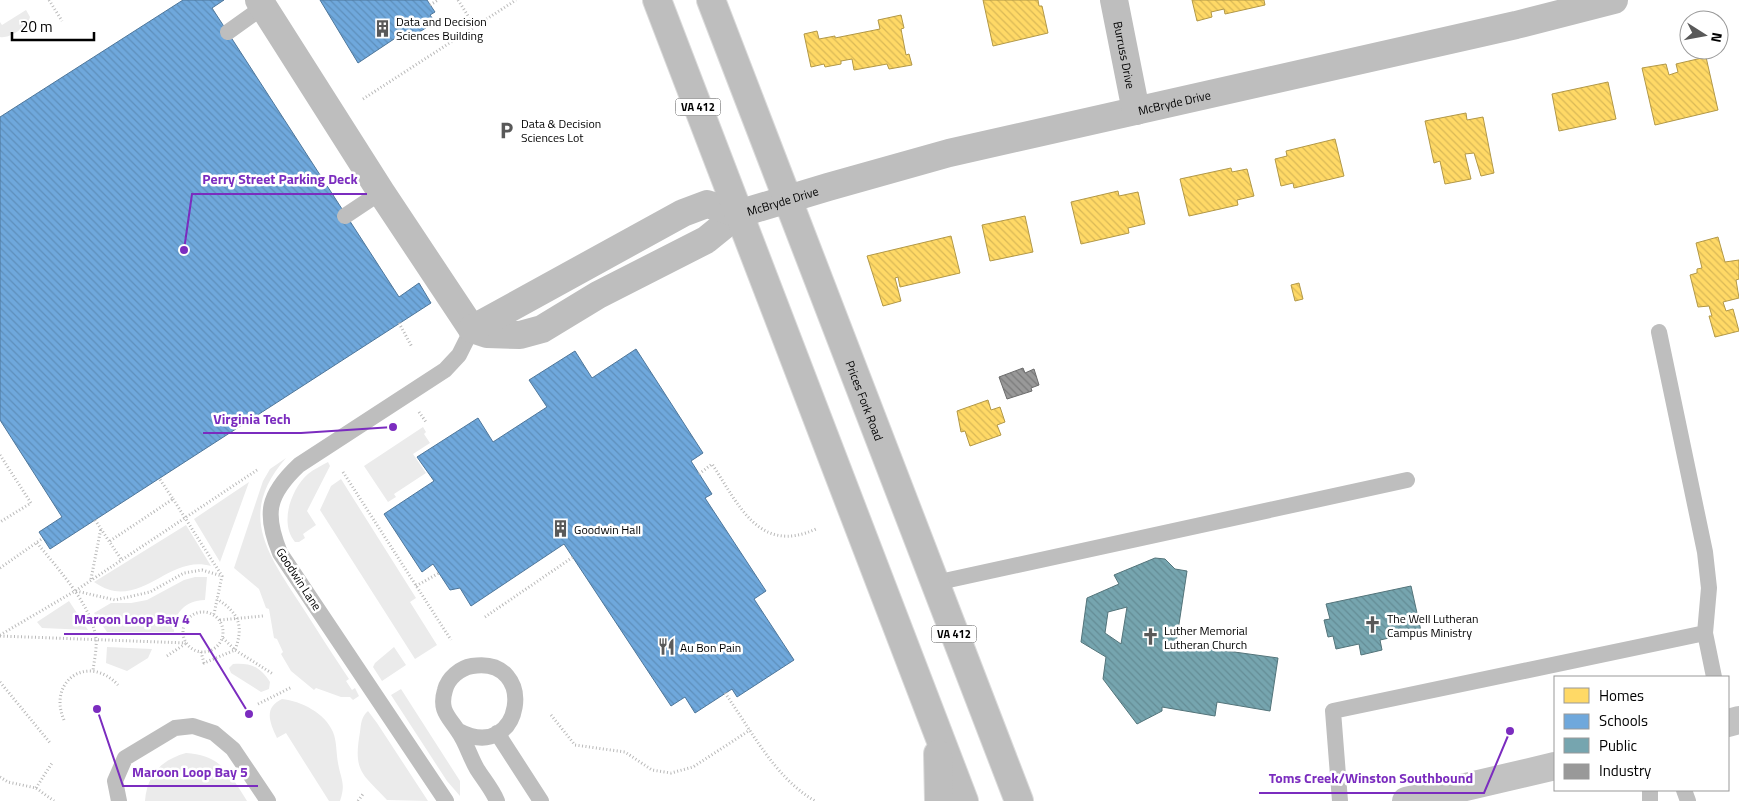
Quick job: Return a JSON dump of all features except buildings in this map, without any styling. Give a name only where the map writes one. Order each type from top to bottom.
[{"type":"main road","name":"VA 412","points":[[657,0],[964,801]]},
{"type":"main road","name":"Prices Fork Road","points":[[711,0],[1019,801]]},
{"type":"main road","name":"Burruss Drive","points":[[1114,0],[1136,111]]},
{"type":"main road","name":"McBryde Drive","points":[[738,214],[949,153],[1516,25],[1614,0]]},
{"type":"main road","points":[[261,3],[381,192],[472,329],[488,334],[520,335],[542,329],[598,295],[706,240],[738,214]]},
{"type":"main road","points":[[934,725],[940,770],[939,801]]},
{"type":"main road","points":[[1406,801],[1554,766]]},
{"type":"lane","points":[[228,32],[261,3]]},
{"type":"lane","points":[[345,216],[381,192]]},
{"type":"lane","name":"Goodwin Lane","points":[[446,801],[280,554],[270,529],[271,505],[281,482],[299,466],[445,370],[459,356],[472,329]]},
{"type":"lane","points":[[1659,332],[1705,552],[1709,588],[1705,633],[1714,676]]},
{"type":"lane","points":[[935,583],[1407,480]]},
{"type":"lane","points":[[1340,801],[1333,711],[1705,633]]},
{"type":"lane","points":[[458,731],[477,738],[497,733],[509,723],[516,708],[515,693],[509,678],[497,668],[481,664],[466,667],[453,676],[445,689],[443,705],[448,720],[458,731],[497,801]]},
{"type":"lane","points":[[119,801],[115,782],[125,758],[175,728],[193,726],[214,733],[234,749],[268,801]]},
{"type":"lane","points":[[497,733],[541,801]]},
{"type":"path","points":[[49,0],[62,22]]},
{"type":"path","points":[[430,5],[438,0]]},
{"type":"path","points":[[458,0],[475,27]]},
{"type":"path","points":[[362,99],[516,0]]},
{"type":"path","points":[[399,324],[412,348]]},
{"type":"path","points":[[0,455],[30,503],[0,522]]},
{"type":"path","points":[[0,465],[4,462]]},
{"type":"path","points":[[699,474],[712,464],[743,510],[756,525],[768,534],[784,538],[802,536],[816,529]]},
{"type":"path","points":[[0,636],[75,591],[257,470]]},
{"type":"path","points":[[343,472],[451,640]]},
{"type":"path","points":[[159,478],[222,576],[214,614]]},
{"type":"path","points":[[110,541],[173,500]]},
{"type":"path","points":[[95,520],[122,559]]},
{"type":"path","points":[[91,580],[101,528]]},
{"type":"path","points":[[0,568],[43,538]]},
{"type":"path","points":[[37,542],[75,591],[93,625],[96,641],[93,671]]},
{"type":"path","points":[[485,617],[573,557]]},
{"type":"path","points":[[75,591],[116,600],[150,592],[184,573],[202,570],[222,576]]},
{"type":"path","points":[[416,586],[439,573]]},
{"type":"path","points":[[201,652],[204,663],[235,650],[240,635],[238,619],[230,607],[217,599]]},
{"type":"path","points":[[205,611],[214,614],[220,620],[223,638],[218,646],[210,651],[201,652],[192,649],[186,643],[182,634],[188,617],[196,612],[205,611]]},
{"type":"path","points":[[220,620],[263,616]]},
{"type":"path","points":[[0,636],[186,643]]},
{"type":"path","points":[[223,638],[235,650],[272,674]]},
{"type":"path","points":[[166,656],[186,643]]},
{"type":"path","points":[[64,720],[58,700],[61,690],[75,675],[93,671],[103,673],[118,686]]},
{"type":"path","points":[[0,682],[51,744]]},
{"type":"path","points":[[258,704],[292,687]]},
{"type":"path","points":[[725,693],[783,774],[798,789],[815,801]]},
{"type":"path","points":[[551,715],[575,746],[625,752],[652,770],[671,773],[693,766],[750,730]]},
{"type":"path","points":[[36,788],[52,762]]},
{"type":"path","points":[[0,777],[8,782],[36,788],[54,801]]},
{"type":"path","points":[[358,801],[363,794]]},
{"type":"shaded area","points":[[26,10],[30,17],[26,25],[13,34],[0,37],[0,22],[2,25]]},
{"type":"shaded area","points":[[423,427],[426,432],[424,434],[430,443],[413,454],[426,473],[394,494],[396,497],[388,502],[364,466]]},
{"type":"shaded area","points":[[286,458],[271,478],[263,497],[260,514],[262,532],[276,566],[349,679],[346,681],[352,690],[355,688],[359,696],[353,700],[350,697],[341,697],[316,688],[314,690],[291,671],[281,654],[283,652],[277,639],[274,638],[269,609],[266,608],[259,589],[234,568],[263,481],[270,469]]},
{"type":"shaded area","points":[[328,462],[330,466],[307,511],[316,525],[303,534],[305,538],[295,542],[290,534],[288,525],[289,506],[292,497],[308,474]]},
{"type":"shaded area","points":[[341,479],[416,598],[410,602],[437,645],[415,659],[320,510],[331,486]]},
{"type":"shaded area","points":[[249,482],[220,562],[194,519]]},
{"type":"shaded area","points":[[186,525],[211,566],[195,564],[181,568],[139,588],[125,591],[110,590],[94,582]]},
{"type":"shaded area","points":[[195,577],[207,577],[205,600],[186,605],[182,609],[176,619],[174,632],[107,632],[94,613],[111,603],[131,603],[147,600],[184,580]]},
{"type":"shaded area","points":[[69,601],[88,630],[42,628],[37,622]]},
{"type":"shaded area","points":[[107,647],[152,649],[148,658],[127,671],[106,663]]},
{"type":"shaded area","points":[[394,647],[406,665],[382,681],[373,667],[375,663]]},
{"type":"shaded area","points":[[233,664],[250,665],[258,669],[270,682],[269,689],[261,692],[231,673],[229,668]]},
{"type":"shaded area","points":[[401,689],[460,781],[460,796],[447,781],[391,695]]},
{"type":"shaded area","points":[[282,699],[297,702],[312,709],[324,719],[333,732],[343,790],[340,801],[329,801],[286,733],[277,738],[270,721],[270,711]]},
{"type":"shaded area","points":[[368,711],[428,801],[387,800],[362,771],[359,764],[358,745],[361,723]]},
{"type":"shaded area","points":[[186,753],[208,758],[216,762],[229,774],[247,801],[145,801],[152,776],[157,770],[169,760]]},
{"type":"place","name":"Data and Decision Sciences Building","points":[[382,28]]},
{"type":"place","name":"Data & Decision Sciences Lot","points":[[507,130]]},
{"type":"place","name":"Perry Street Parking Deck","points":[[184,250]]},
{"type":"place","name":"Virginia Tech","points":[[393,427]]},
{"type":"place","name":"Goodwin Hall","points":[[560,529]]},
{"type":"place","name":"The Well Lutheran Campus Ministry","points":[[1373,625]]},
{"type":"place","name":"Luther Memorial Lutheran Church","points":[[1150,637]]},
{"type":"place","name":"Au Bon Pain","points":[[666,647]]},
{"type":"place","name":"Maroon Loop Bay 5","points":[[97,709]]},
{"type":"place","name":"Maroon Loop Bay 4","points":[[249,714]]},
{"type":"place","name":"Toms Creek/Winston Southbound","points":[[1510,731]]}]
